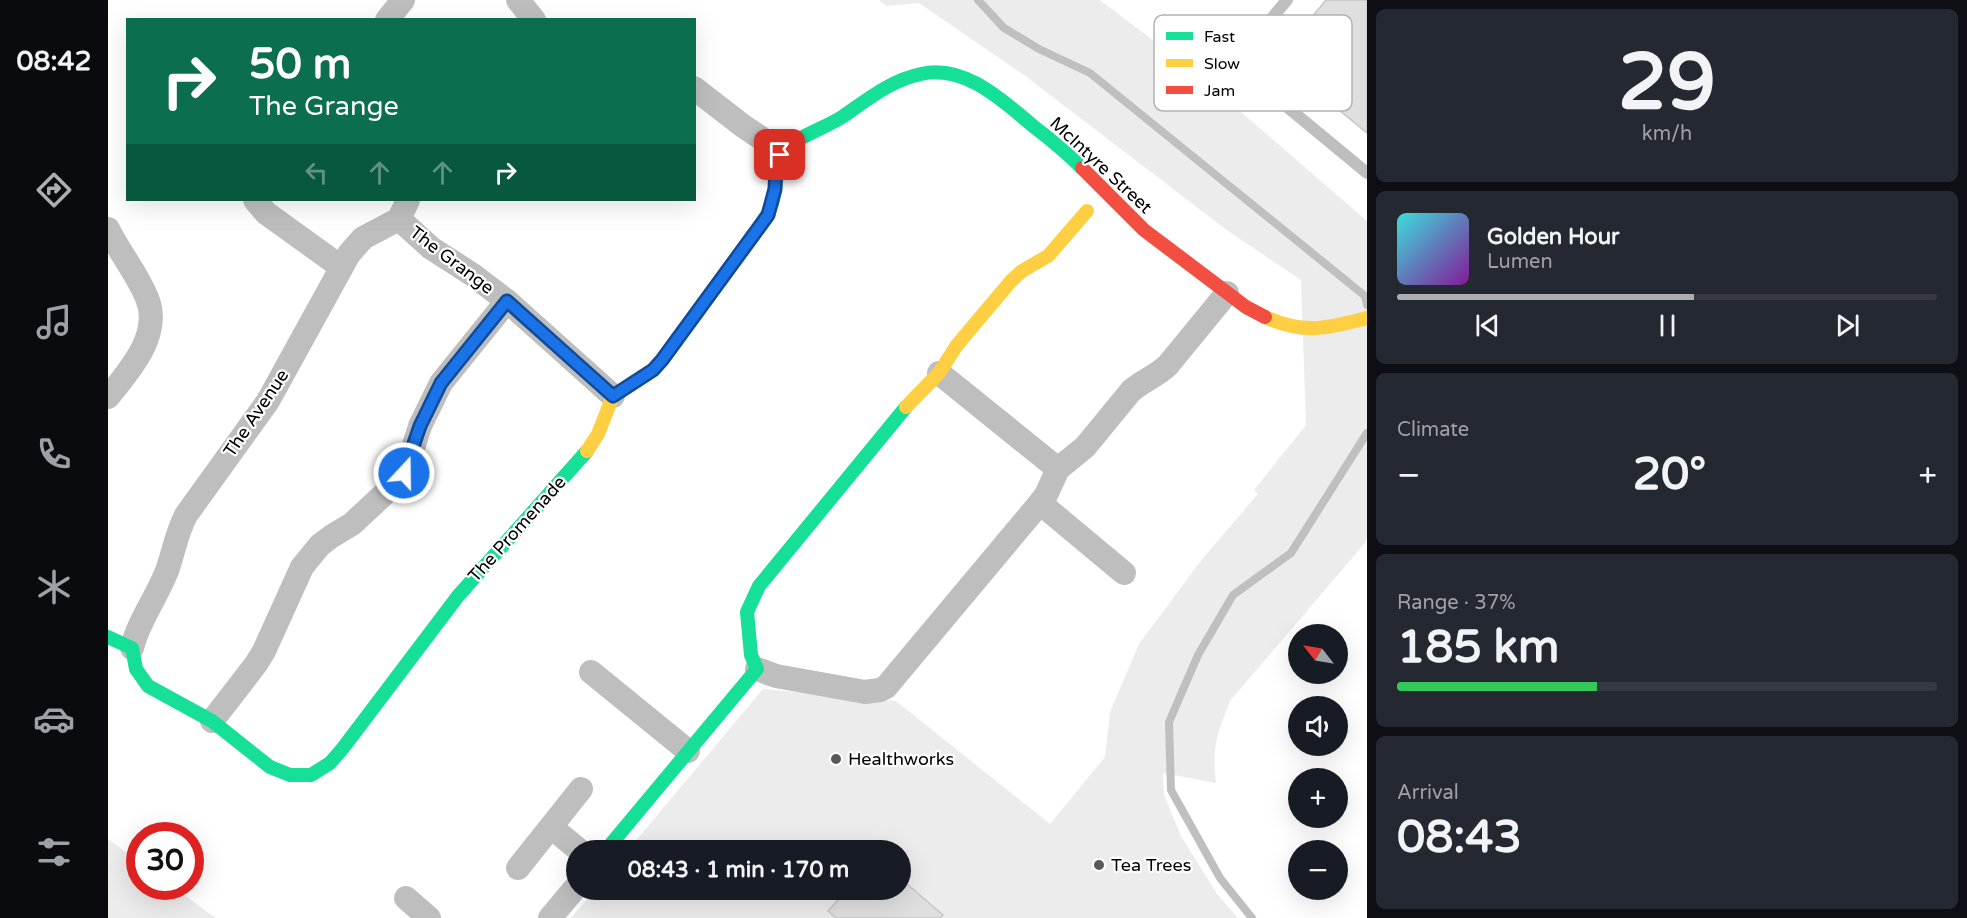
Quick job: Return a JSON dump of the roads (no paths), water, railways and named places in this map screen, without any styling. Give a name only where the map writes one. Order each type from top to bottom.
[{"type":"street","points":[[389,18],[403,0]]},
{"type":"street","points":[[518,0],[532,18]]},
{"type":"street","name":"McIntyre Street","points":[[782,152],[787,146],[827,127],[883,87],[898,80],[927,73],[955,75],[980,84],[999,97],[1069,155],[1144,230],[1246,307],[1275,322],[1309,328],[1341,326],[1367,318]]},
{"type":"street","points":[[613,396],[653,370],[662,360],[761,227],[772,202],[776,167],[782,152],[743,126],[696,90]]},
{"type":"street","points":[[256,201],[266,213],[341,267]]},
{"type":"street","name":"The Grange","points":[[404,209],[431,248],[473,275],[507,301],[613,396]]},
{"type":"street","name":"The Avenue","points":[[132,648],[137,627],[168,568],[186,515],[268,401],[349,254],[363,238],[404,209]]},
{"type":"street","points":[[1087,211],[1048,256],[1022,271],[1011,281],[957,345],[939,373],[908,406],[759,586],[747,612],[751,655],[757,669],[776,676],[865,692],[886,687],[1040,503],[1058,469],[1085,447],[1131,391],[1168,365],[1227,293]]},
{"type":"street","points":[[108,229],[147,296],[152,318],[150,332],[141,351],[108,397]]},
{"type":"street","points":[[212,721],[264,651],[302,567],[320,545],[352,524],[396,483],[409,461],[420,426],[441,383],[507,301]]},
{"type":"street","points":[[939,373],[1058,469]]},
{"type":"street","name":"The Promenade","points":[[132,648],[136,669],[148,686],[212,721],[230,733],[260,760],[279,771],[290,775],[311,775],[330,763],[344,748],[458,596],[588,450],[598,434],[613,396]]},
{"type":"street","points":[[1040,503],[1124,573]]},
{"type":"street","points":[[108,637],[132,648]]},
{"type":"street","points":[[614,840],[757,669]]},
{"type":"street","points":[[591,672],[688,751]]},
{"type":"street","points":[[518,868],[581,789]]},
{"type":"street","points":[[551,827],[567,840]]},
{"type":"street","points":[[406,898],[429,918]]},
{"type":"street","points":[[550,918],[566,899]]},
{"type":"lane","points":[[1274,15],[1287,0]]},
{"type":"lane","points":[[1292,111],[1367,173]]},
{"type":"waterway","points":[[978,0],[1004,28],[1039,49],[1090,73],[1365,296],[1367,305]]},
{"type":"waterway","points":[[1252,918],[1220,878],[1171,790],[1169,722],[1198,655],[1233,595],[1291,553],[1367,433]]},
{"type":"place","name":"Healthworks","points":[[836,759]]},
{"type":"place","name":"Tea Trees","points":[[1099,865]]}]
